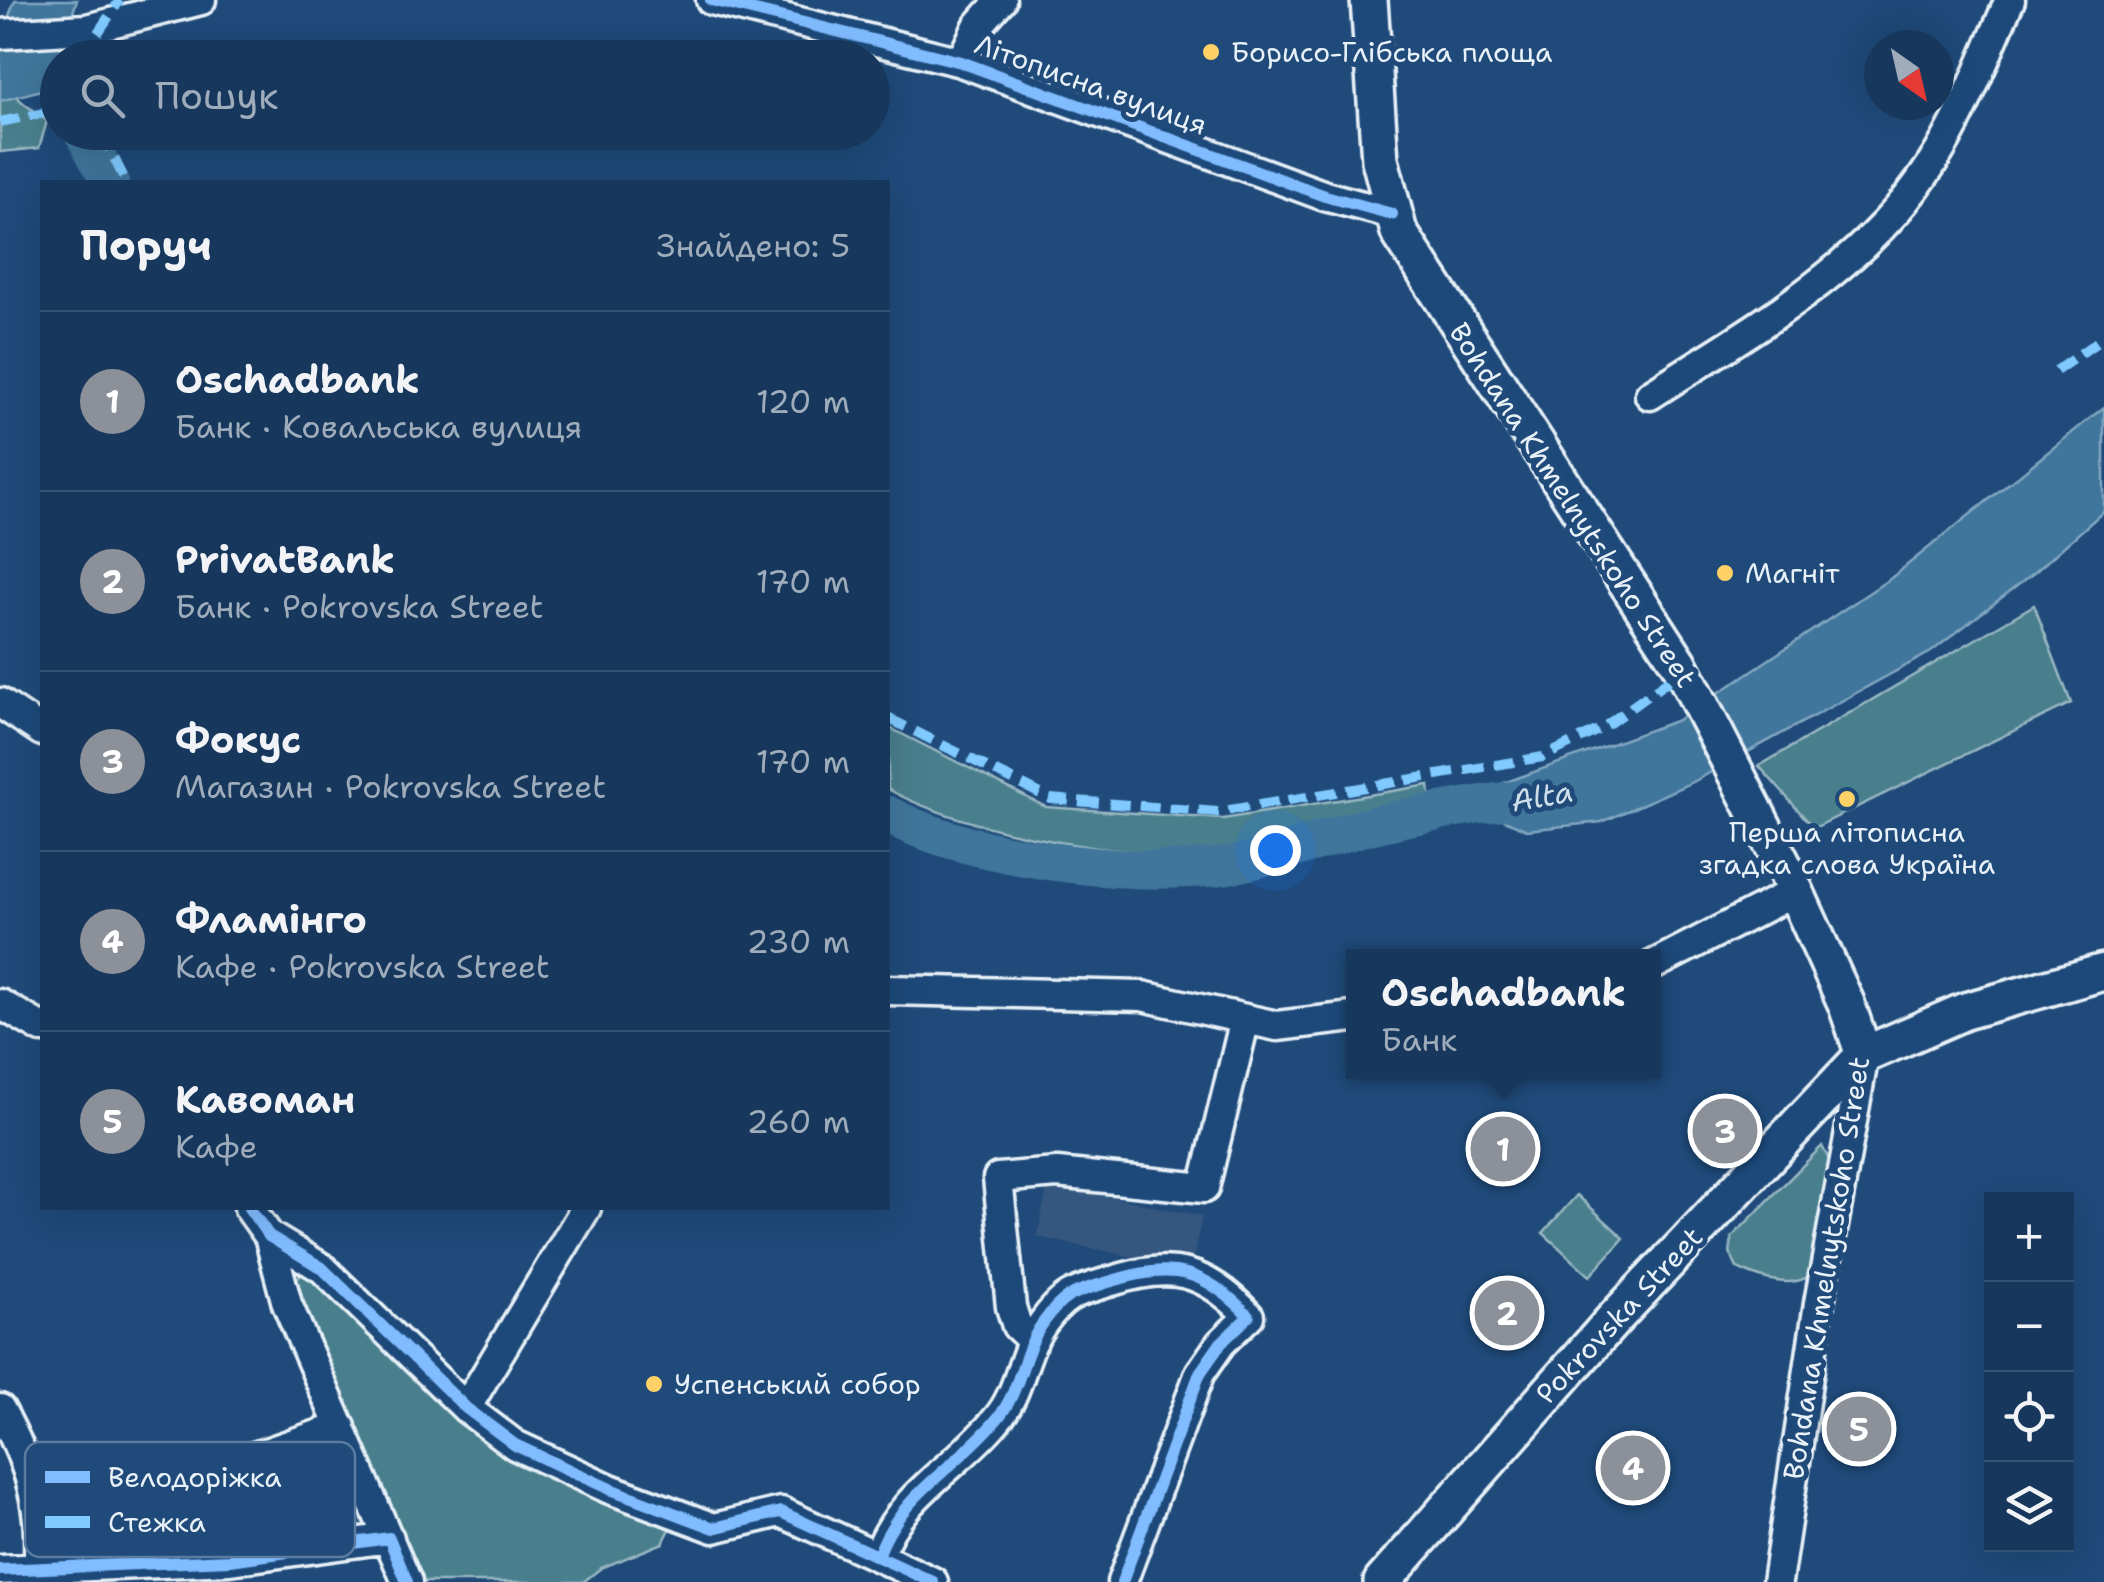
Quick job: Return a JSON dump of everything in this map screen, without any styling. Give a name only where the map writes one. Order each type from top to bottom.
[{"type":"main road","name":"Bohdana Khmelnytskoho Street","points":[[1369,0],[1380,160],[1392,214],[1427,279],[1638,594],[1691,686],[1796,892],[1864,1055]]},
{"type":"main road","points":[[1864,1055],[1966,1011],[2104,972]]},
{"type":"main road","name":"Pokrovska Street","points":[[1382,1582],[1613,1320],[1864,1055]]},
{"type":"street","points":[[0,34],[86,29],[201,0]]},
{"type":"street","name":"Літописна вулиця","points":[[712,0],[873,40]]},
{"type":"street","points":[[961,62],[978,26],[1001,0]]},
{"type":"street","points":[[1650,395],[1808,293],[1847,262],[1891,216],[1945,142],[2010,0]]},
{"type":"street","name":"Літописна вулиця","points":[[890,44],[961,62],[1326,196],[1392,214]]},
{"type":"street","points":[[0,703],[40,730]]},
{"type":"street","points":[[1661,961],[1796,892]]},
{"type":"street","points":[[890,990],[1142,996],[1293,1027],[1346,1018]]},
{"type":"street","points":[[0,1004],[40,1027]]},
{"type":"street","points":[[1033,1341],[1018,1326],[1011,1307],[998,1178],[1058,1172],[1204,1188],[1245,1019]]},
{"type":"street","name":"Bohdana Khmelnytskoho Street","points":[[1777,1582],[1819,1303],[1864,1055]]},
{"type":"street","points":[[250,1210],[269,1236],[287,1304],[347,1442]]},
{"type":"street","points":[[466,1408],[585,1210]]},
{"type":"street","points":[[269,1236],[322,1268],[466,1408],[499,1434],[548,1462],[681,1516],[722,1528],[781,1512],[933,1582]]},
{"type":"street","points":[[878,1556],[889,1528],[908,1501],[1006,1407],[1033,1341],[1070,1292],[1153,1268],[1200,1279],[1228,1296],[1249,1316],[1211,1356],[1194,1386],[1122,1582]]},
{"type":"street","points":[[0,1409],[25,1466]]},
{"type":"street","points":[[298,1442],[341,1427]]},
{"type":"street","points":[[355,1459],[407,1582]]},
{"type":"street","points":[[355,1543],[389,1538]]},
{"type":"street","points":[[16,1573],[252,1557]]},
{"type":"shaded area","points":[[1048,1184],[1202,1216],[1191,1269],[1037,1237]]},
{"type":"green space","points":[[0,75],[21,101],[40,116],[40,145],[39,148],[0,152]]},
{"type":"green space","points":[[2034,605],[2071,703],[1814,828],[1759,766]]},
{"type":"green space","points":[[890,728],[1046,807],[1223,819],[1429,785],[1431,802],[1238,850],[1201,854],[1059,842],[1009,832],[921,805],[890,790]]},
{"type":"green space","points":[[1822,1146],[1830,1162],[1810,1275],[1784,1282],[1737,1268],[1730,1253],[1732,1237]]},
{"type":"green space","points":[[1577,1195],[1624,1238],[1590,1276],[1543,1233]]},
{"type":"green space","points":[[311,1273],[454,1411],[673,1523],[663,1543],[601,1568],[583,1582],[416,1582],[290,1286],[301,1274]]},
{"type":"water","points":[[15,0],[77,0],[64,40],[40,40],[40,90],[0,101],[0,38]]},
{"type":"water","points":[[2104,407],[2104,511],[2035,572],[1931,652],[1693,782],[1602,822],[1527,830],[1471,805],[1495,786],[1678,720],[1891,578]]},
{"type":"waterway","name":"Alta","points":[[93,150],[109,180]]},
{"type":"waterway","name":"Alta","points":[[890,816],[961,843],[1003,853],[1093,866],[1178,869],[1235,864],[1387,822],[1519,799]]},
{"type":"marked path","points":[[93,40],[120,0]]},
{"type":"marked path","points":[[0,122],[40,114]]},
{"type":"marked path","points":[[110,150],[125,180]]},
{"type":"marked path","points":[[2056,371],[2104,337]]},
{"type":"marked path","points":[[890,719],[1051,799],[1218,812],[1543,757],[1604,727],[1669,680]]},
{"type":"cycle path","points":[[711,0],[872,40]]},
{"type":"cycle path","points":[[890,44],[961,62],[1325,196],[1392,214]]},
{"type":"cycle path","points":[[250,1210],[269,1236],[322,1268],[466,1408],[515,1445],[610,1489],[714,1528],[781,1512],[933,1582]]},
{"type":"cycle path","points":[[878,1556],[888,1534],[915,1498],[981,1437],[1005,1408],[1036,1334],[1059,1304],[1081,1291],[1133,1275],[1170,1271],[1202,1279],[1249,1316],[1221,1343],[1200,1373],[1122,1582]]},
{"type":"cycle path","points":[[355,1543],[389,1538],[407,1582]]},
{"type":"cycle path","points":[[0,1570],[252,1557]]},
{"type":"place","name":"Борисо-Глібська площа","points":[[1211,52]]},
{"type":"place","name":"Магніт","points":[[1725,573]]},
{"type":"place","name":"Перша літописна згадка слова Україна","points":[[1847,799]]},
{"type":"place","name":"Фокус","points":[[1725,1131]]},
{"type":"place","name":"Oschadbank","points":[[1503,1149]]},
{"type":"place","name":"PrivatBank","points":[[1507,1313]]},
{"type":"place","name":"Успенський собор","points":[[654,1384]]},
{"type":"place","name":"Кавоман","points":[[1859,1429]]},
{"type":"place","name":"Фламінго","points":[[1633,1468]]}]
